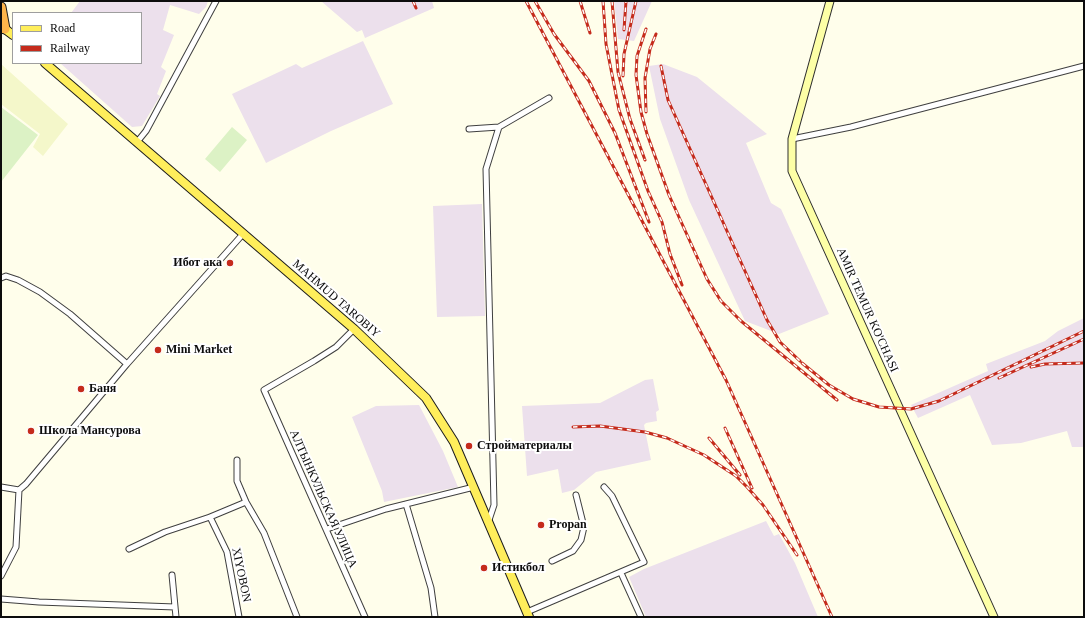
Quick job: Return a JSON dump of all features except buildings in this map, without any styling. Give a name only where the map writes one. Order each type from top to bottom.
[{"type":"highway","points":[[1,7],[2,27]]},
{"type":"main road","points":[[2,27],[12,35]]},
{"type":"main road","name":"MAHMUD TAROBIY","points":[[46,64],[354,329],[426,398],[454,442],[489,520],[528,614]]},
{"type":"street","points":[[137,142],[146,131],[216,1]]},
{"type":"street","name":"AMIR TEMUR KO'CHASI","points":[[830,1],[792,139],[792,171],[994,617]]},
{"type":"street","points":[[792,139],[852,127],[1084,66]]},
{"type":"street","points":[[469,129],[498,126],[550,98]]},
{"type":"street","points":[[489,520],[494,505],[486,169],[498,126]]},
{"type":"street","points":[[1,576],[16,548],[19,490],[26,484],[128,364],[243,234]]},
{"type":"street","points":[[1,278],[6,276],[18,280],[40,292],[70,314],[128,364]]},
{"type":"street","name":"АЛТЫНКУЛЬСКАЯ УЛИЦА","points":[[354,329],[336,346],[314,362],[264,390],[365,617]]},
{"type":"street","points":[[237,460],[237,481],[246,502],[264,534],[297,617]]},
{"type":"street","points":[[1,487],[19,490]]},
{"type":"street","points":[[327,529],[406,504],[474,487]]},
{"type":"street","points":[[528,614],[644,562],[615,501],[604,487]]},
{"type":"street","points":[[552,561],[574,550],[581,540],[584,527],[576,495]]},
{"type":"street","points":[[129,549],[165,532],[210,517],[246,502]]},
{"type":"street","points":[[406,504],[431,588],[435,617]]},
{"type":"street","name":"XIYOBON","points":[[210,517],[227,552],[239,617]]},
{"type":"street","points":[[621,573],[641,617]]},
{"type":"street","points":[[172,575],[176,617]]},
{"type":"street","points":[[1,598],[39,602],[175,607]]},
{"type":"shaded area","points":[[80,1],[208,1],[206,7],[199,14],[170,5],[163,30],[174,35],[161,67],[166,71],[157,94],[160,96],[142,126],[132,127],[61,64],[142,64],[142,12],[72,12]]},
{"type":"shaded area","points":[[321,1],[432,1],[434,8],[365,38],[362,30],[357,32]]},
{"type":"shaded area","points":[[614,1],[652,1],[634,41],[618,39]]},
{"type":"shaded area","points":[[363,41],[393,104],[331,131],[266,163],[232,94],[296,64],[302,68]]},
{"type":"shaded area","points":[[663,64],[697,77],[767,134],[746,143],[771,203],[781,209],[829,314],[779,334],[745,321],[689,200],[660,119],[649,66]]},
{"type":"shaded area","points":[[482,204],[485,316],[437,317],[433,206]]},
{"type":"shaded area","points":[[1084,318],[1084,447],[1072,447],[1067,431],[1021,443],[992,445],[970,395],[918,418],[911,405],[988,371],[986,364],[1045,341],[1058,331]]},
{"type":"shaded area","points":[[653,379],[659,410],[656,412],[657,421],[646,423],[644,425],[651,460],[596,472],[574,490],[562,493],[558,469],[527,476],[522,406],[600,403],[645,380]]},
{"type":"shaded area","points":[[419,405],[443,451],[458,487],[384,502],[382,491],[352,417],[376,406]]},
{"type":"shaded area","points":[[766,521],[774,536],[779,534],[795,563],[818,617],[646,617],[629,577],[644,569]]},
{"type":"green space","points":[[1,64],[68,124],[43,156],[33,147],[40,134],[1,104]]},
{"type":"green space","points":[[1,107],[38,135],[1,182]]},
{"type":"green space","points":[[232,127],[247,140],[220,172],[205,159]]},
{"type":"railway","points":[[413,1],[416,8]]},
{"type":"railway","points":[[526,1],[726,380],[832,617]]},
{"type":"railway","points":[[535,1],[554,34],[589,81],[615,133],[649,222]]},
{"type":"railway","points":[[580,1],[590,33]]},
{"type":"railway","points":[[603,1],[606,44],[619,110],[648,191],[662,222],[670,254],[682,285]]},
{"type":"railway","points":[[612,1],[618,72],[630,119],[645,160]]},
{"type":"railway","points":[[624,30],[626,1]]},
{"type":"railway","points":[[623,76],[624,54],[636,1]]},
{"type":"railway","points":[[646,29],[637,56],[636,75],[641,112],[647,134],[669,195],[707,279],[721,301],[741,321],[837,400]]},
{"type":"railway","points":[[646,112],[645,78],[650,49],[656,34]]},
{"type":"railway","points":[[661,66],[668,100],[767,320],[780,342],[800,361]]},
{"type":"railway","points":[[802,363],[829,385],[853,399],[879,407],[911,409],[939,401],[1084,331]]},
{"type":"railway","points":[[999,378],[1084,339]]},
{"type":"railway","points":[[1031,367],[1045,364],[1084,363]]},
{"type":"railway","points":[[573,427],[600,426],[645,432],[667,438],[704,455],[736,476],[747,487],[763,505],[797,555]]},
{"type":"railway","points":[[725,428],[752,488]]},
{"type":"railway","points":[[709,438],[740,475]]},
{"type":"place","name":"Ибот ака","points":[[230,263]]},
{"type":"place","name":"Mini Market","points":[[158,350]]},
{"type":"place","name":"Баня","points":[[81,389]]},
{"type":"place","name":"Школа Мансурова","points":[[31,431]]},
{"type":"place","name":"Стройматериалы","points":[[469,446]]},
{"type":"place","name":"Propan","points":[[541,525]]},
{"type":"place","name":"Истикбол","points":[[484,568]]}]
